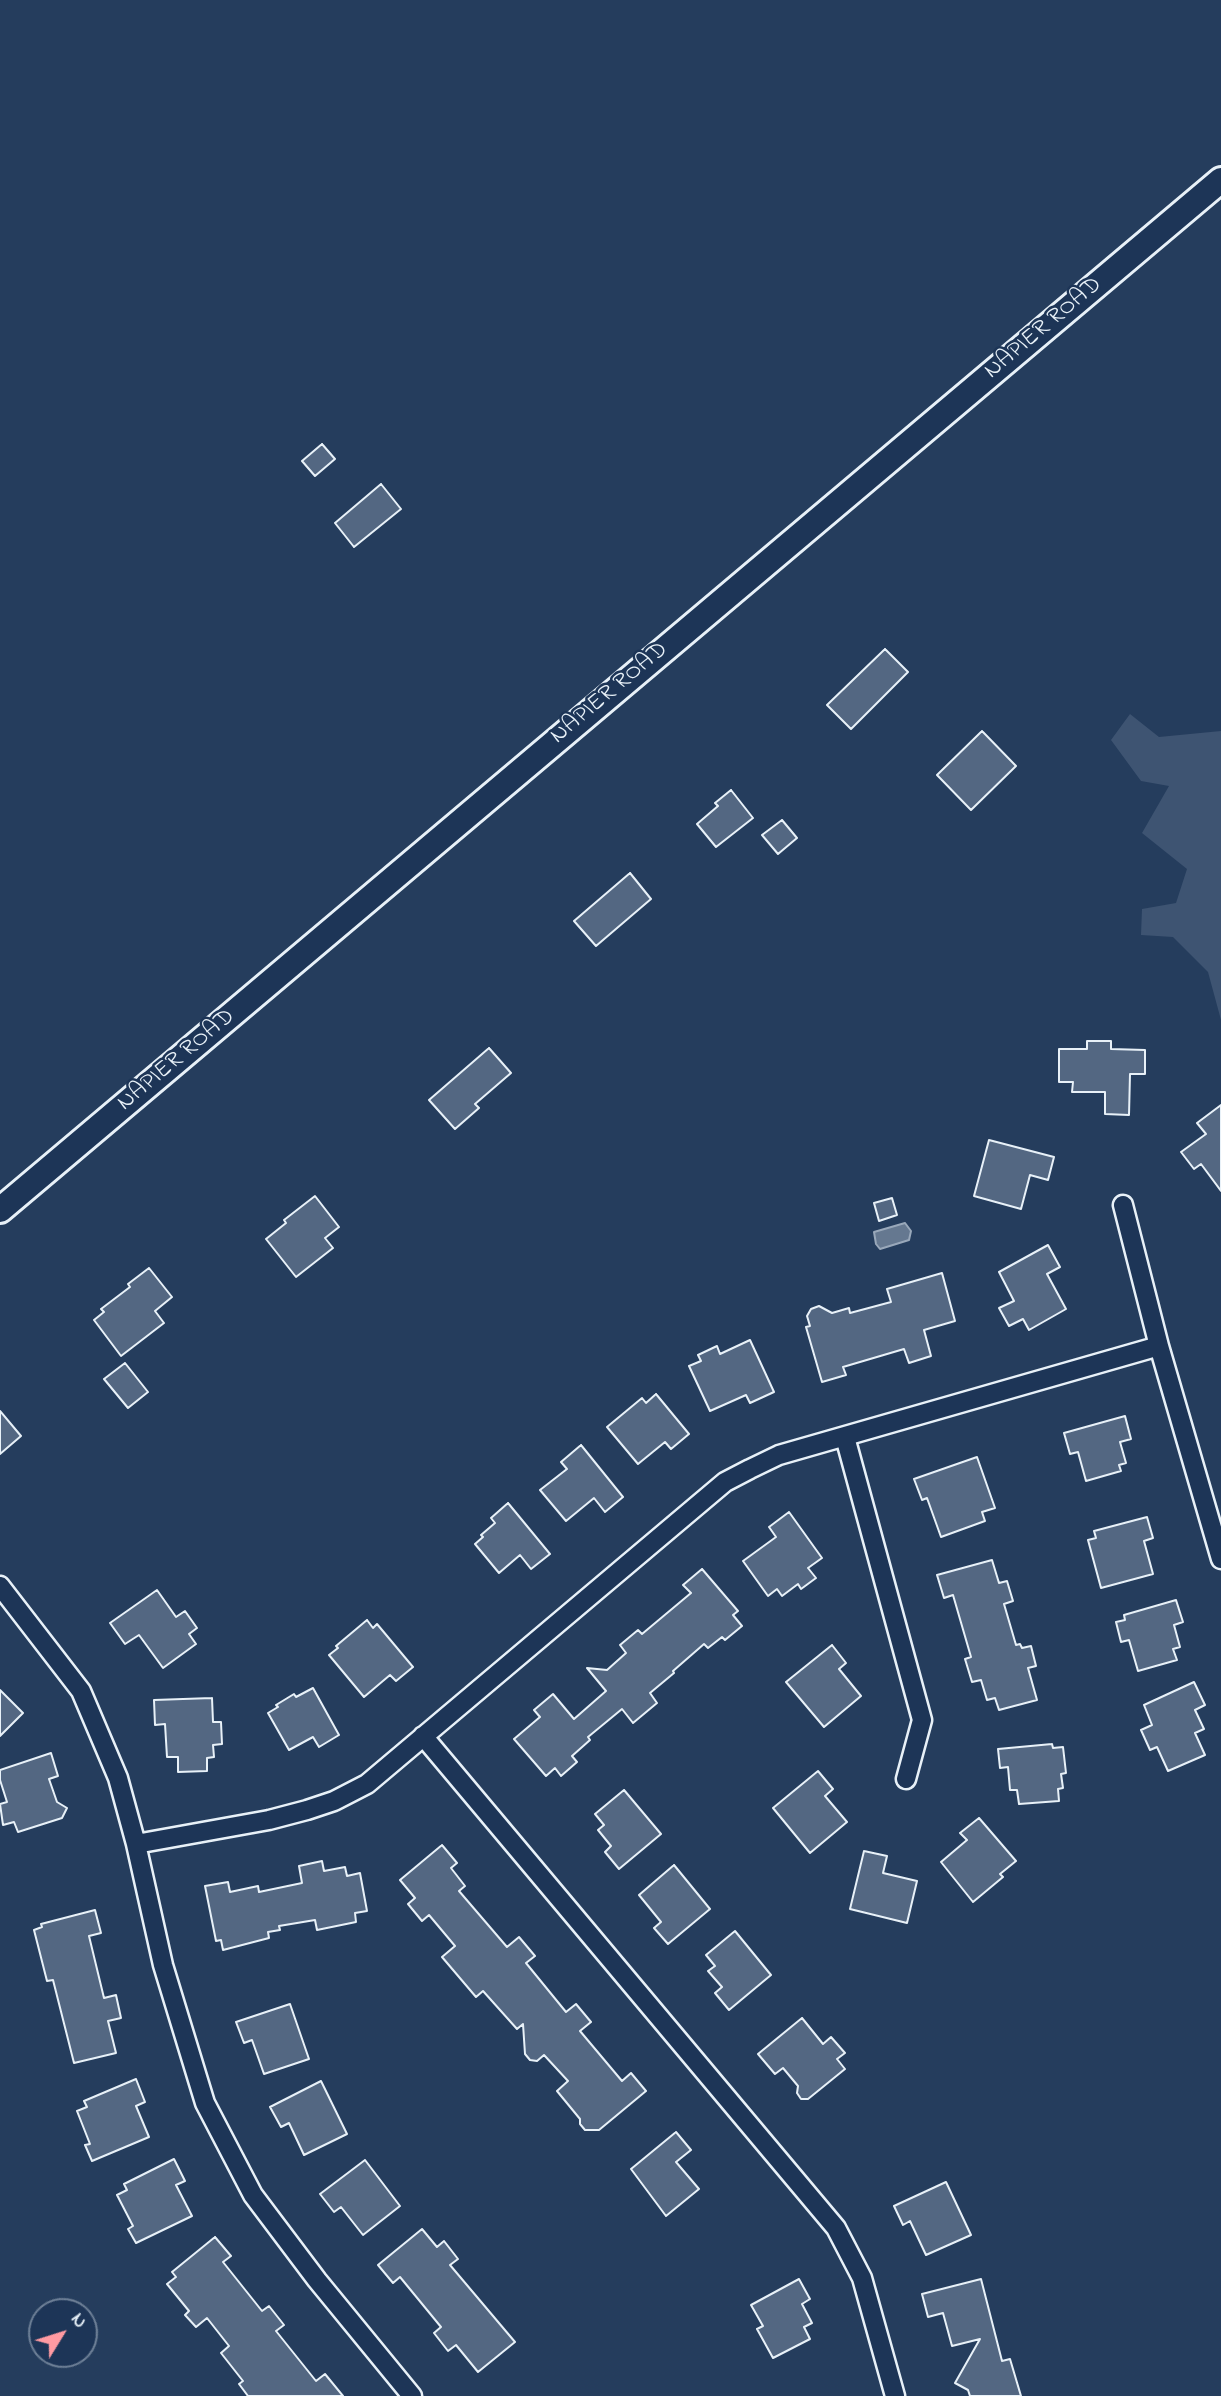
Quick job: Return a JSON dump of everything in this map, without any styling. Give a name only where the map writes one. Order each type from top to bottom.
[{"type":"street","name":"NAPIER ROAD","points":[[0,1210],[1221,180]]},
{"type":"street","points":[[1124,1205],[1159,1346],[1221,1559]]},
{"type":"street","points":[[136,1844],[269,1820],[334,1801],[367,1784],[725,1482],[779,1455],[1159,1346]]},
{"type":"street","points":[[845,1437],[922,1720],[906,1779]]},
{"type":"street","points":[[0,1586],[81,1691],[118,1778],[163,1965],[205,2103],[253,2195],[317,2280],[412,2396]]},
{"type":"street","points":[[423,1736],[836,2228],[862,2278],[895,2396]]},
{"type":"shaded area","points":[[1130,714],[1159,737],[1221,731],[1221,1020],[1208,972],[1173,937],[1141,935],[1142,909],[1176,903],[1187,869],[1142,833],[1169,786],[1141,781],[1111,740]]},
{"type":"shaded area","points":[[905,1223],[911,1231],[909,1240],[880,1249],[876,1244],[874,1232]]},
{"type":"building","points":[[322,444],[335,459],[315,476],[302,461]]},
{"type":"building","points":[[381,484],[401,509],[354,547],[335,523]]},
{"type":"building","points":[[885,649],[908,672],[851,729],[827,705]]},
{"type":"building","points":[[982,731],[1016,766],[971,810],[937,775]]},
{"type":"building","points":[[731,790],[753,818],[716,847],[697,824],[718,806],[715,803]]},
{"type":"building","points":[[782,820],[797,838],[778,854],[762,835]]},
{"type":"building","points":[[630,873],[651,899],[596,946],[574,921]]},
{"type":"building","points":[[1087,1041],[1111,1041],[1111,1049],[1145,1050],[1145,1074],[1130,1074],[1129,1115],[1105,1114],[1105,1092],[1072,1092],[1073,1082],[1059,1082],[1059,1049],[1087,1049]]},
{"type":"building","points":[[489,1048],[511,1073],[475,1104],[479,1108],[455,1129],[429,1100]]},
{"type":"building","points":[[1221,1105],[1221,1191],[1201,1164],[1194,1169],[1181,1152],[1206,1134],[1197,1123]]},
{"type":"building","points":[[989,1140],[1054,1157],[1048,1180],[1030,1175],[1021,1209],[974,1196]]},
{"type":"building","points":[[315,1196],[339,1227],[325,1238],[333,1248],[296,1277],[266,1239],[286,1223],[284,1220]]},
{"type":"building","points":[[892,1198],[897,1215],[879,1221],[874,1203]]},
{"type":"building","points":[[1048,1245],[1060,1267],[1047,1274],[1066,1309],[1029,1330],[1023,1319],[1009,1326],[999,1308],[1014,1301],[999,1272]]},
{"type":"building","points":[[149,1268],[172,1297],[155,1311],[164,1323],[121,1356],[94,1320],[104,1312],[101,1309],[130,1287],[128,1284]]},
{"type":"building","points":[[942,1273],[955,1321],[924,1330],[931,1356],[909,1363],[904,1349],[843,1367],[846,1375],[822,1382],[806,1327],[810,1326],[807,1316],[811,1309],[819,1306],[832,1313],[849,1308],[850,1313],[891,1302],[887,1289]]},
{"type":"building","points":[[750,1340],[774,1392],[750,1403],[746,1395],[710,1411],[689,1366],[701,1361],[698,1355],[717,1346],[720,1354]]},
{"type":"building","points":[[125,1363],[148,1392],[128,1408],[104,1379]]},
{"type":"building","points":[[656,1394],[689,1434],[671,1449],[665,1442],[638,1464],[607,1427],[642,1398],[646,1403]]},
{"type":"building","points":[[0,1411],[21,1436],[0,1454]]},
{"type":"building","points":[[1125,1416],[1131,1439],[1120,1442],[1126,1463],[1119,1465],[1121,1471],[1086,1481],[1078,1452],[1070,1454],[1064,1433]]},
{"type":"building","points":[[581,1445],[623,1497],[605,1512],[594,1498],[566,1521],[540,1490],[567,1469],[561,1462]]},
{"type":"building","points":[[977,1457],[995,1508],[982,1512],[985,1521],[941,1537],[927,1498],[922,1500],[914,1479]]},
{"type":"building","points":[[508,1503],[550,1554],[531,1569],[520,1555],[499,1573],[475,1544],[495,1523],[491,1518]]},
{"type":"building","points":[[789,1512],[822,1558],[808,1568],[816,1578],[801,1589],[798,1584],[782,1596],[777,1589],[768,1596],[743,1561],[776,1537],[769,1527]]},
{"type":"building","points":[[1147,1517],[1153,1538],[1144,1541],[1153,1574],[1101,1588],[1088,1540],[1096,1538],[1094,1531]]},
{"type":"building","points":[[992,1560],[999,1583],[1007,1581],[1013,1601],[1004,1604],[1016,1645],[1020,1644],[1022,1648],[1031,1646],[1036,1666],[1028,1668],[1037,1700],[999,1710],[995,1698],[987,1700],[981,1680],[972,1682],[965,1659],[971,1657],[953,1595],[944,1598],[937,1575]]},
{"type":"building","points":[[702,1569],[738,1611],[733,1615],[742,1626],[725,1640],[722,1637],[708,1648],[704,1644],[673,1671],[674,1673],[650,1693],[657,1703],[633,1723],[622,1709],[588,1737],[590,1740],[572,1756],[577,1762],[561,1776],[555,1768],[546,1776],[514,1739],[540,1717],[534,1710],[553,1694],[574,1719],[606,1691],[587,1668],[607,1670],[626,1653],[620,1645],[638,1630],[642,1634],[691,1593],[683,1585]]},
{"type":"building","points":[[157,1590],[176,1617],[185,1611],[197,1628],[189,1634],[196,1644],[163,1668],[139,1635],[125,1644],[110,1623]]},
{"type":"building","points":[[1176,1600],[1183,1622],[1174,1625],[1180,1647],[1173,1649],[1177,1660],[1138,1671],[1129,1640],[1121,1642],[1116,1622],[1125,1620],[1124,1615]]},
{"type":"building","points":[[367,1620],[373,1628],[377,1624],[413,1667],[396,1681],[390,1675],[364,1697],[329,1655]]},
{"type":"building","points":[[832,1645],[846,1663],[839,1669],[861,1696],[824,1727],[786,1682]]},
{"type":"building","points":[[1194,1682],[1205,1705],[1195,1710],[1204,1729],[1195,1733],[1205,1755],[1168,1771],[1157,1747],[1150,1750],[1141,1730],[1152,1725],[1144,1705]]},
{"type":"building","points":[[313,1688],[339,1735],[319,1747],[313,1737],[289,1750],[268,1713],[294,1694],[296,1697]]},
{"type":"building","points":[[0,1690],[23,1713],[0,1736]]},
{"type":"building","points":[[212,1698],[213,1722],[221,1722],[222,1744],[213,1745],[214,1757],[207,1758],[207,1771],[178,1772],[178,1757],[167,1757],[165,1724],[155,1725],[154,1700]]},
{"type":"building","points":[[1052,1744],[1053,1748],[1063,1747],[1066,1773],[1061,1774],[1063,1788],[1058,1789],[1059,1801],[1019,1804],[1017,1790],[1010,1790],[1008,1767],[1000,1768],[998,1749]]},
{"type":"building","points":[[51,1753],[58,1776],[49,1779],[57,1802],[67,1808],[62,1818],[18,1832],[14,1822],[3,1825],[0,1804],[7,1802],[0,1780],[0,1770]]},
{"type":"building","points":[[818,1771],[833,1789],[825,1796],[847,1822],[810,1853],[773,1808]]},
{"type":"building","points":[[624,1790],[661,1834],[619,1869],[605,1852],[611,1846],[598,1830],[604,1825],[595,1814]]},
{"type":"building","points":[[979,1818],[1016,1861],[1000,1874],[1003,1877],[973,1902],[941,1862],[967,1840],[960,1833]]},
{"type":"building","points":[[442,1845],[457,1863],[451,1868],[465,1886],[459,1891],[507,1947],[519,1937],[535,1956],[526,1963],[566,2012],[576,2004],[591,2022],[580,2031],[622,2081],[631,2073],[646,2091],[599,2130],[585,2130],[580,2119],[557,2091],[568,2081],[544,2055],[537,2061],[530,2060],[525,2054],[523,2024],[517,2029],[483,1991],[476,1997],[442,1957],[455,1946],[429,1915],[422,1921],[408,1904],[415,1898],[400,1880]]},
{"type":"building","points":[[864,1851],[887,1856],[883,1873],[917,1881],[907,1923],[850,1909]]},
{"type":"building","points":[[322,1861],[324,1871],[345,1867],[347,1876],[360,1873],[367,1911],[355,1913],[356,1922],[317,1930],[315,1920],[279,1926],[280,1930],[268,1932],[269,1938],[223,1950],[221,1940],[216,1941],[205,1886],[228,1882],[230,1892],[258,1886],[259,1892],[302,1883],[299,1866]]},
{"type":"building","points":[[674,1865],[710,1909],[668,1944],[654,1928],[661,1922],[639,1895]]},
{"type":"building","points":[[95,1910],[101,1933],[89,1936],[104,1998],[116,1995],[121,2018],[108,2021],[116,2053],[74,2063],[53,1980],[47,1981],[34,1930],[42,1927],[41,1924]]},
{"type":"building","points":[[735,1931],[771,1975],[729,2010],[715,1993],[722,1987],[708,1971],[715,1966],[706,1955]]},
{"type":"building","points":[[290,2004],[309,2059],[264,2074],[252,2040],[244,2043],[236,2022]]},
{"type":"building","points":[[802,2018],[823,2044],[831,2037],[845,2053],[837,2059],[845,2069],[808,2099],[801,2099],[797,2093],[798,2086],[783,2068],[775,2074],[758,2054]]},
{"type":"building","points":[[136,2079],[145,2102],[136,2106],[149,2137],[92,2161],[85,2145],[90,2144],[77,2111],[87,2107],[84,2101]]},
{"type":"building","points":[[321,2081],[347,2134],[304,2155],[289,2123],[281,2127],[270,2107]]},
{"type":"building","points":[[676,2132],[691,2150],[676,2162],[699,2189],[666,2216],[631,2169]]},
{"type":"building","points":[[174,2159],[185,2181],[176,2185],[192,2216],[136,2243],[128,2229],[133,2226],[117,2195],[127,2190],[124,2184]]},
{"type":"building","points":[[365,2160],[400,2206],[363,2235],[341,2207],[334,2212],[320,2194]]},
{"type":"building","points":[[946,2182],[971,2235],[926,2255],[910,2221],[903,2225],[894,2206]]},
{"type":"building","points":[[422,2229],[437,2247],[444,2241],[458,2259],[450,2265],[515,2342],[478,2372],[456,2345],[448,2351],[434,2333],[441,2327],[400,2277],[393,2283],[378,2265]]},
{"type":"building","points":[[215,2237],[231,2256],[223,2262],[262,2311],[269,2306],[284,2325],[276,2331],[316,2381],[325,2374],[343,2396],[248,2396],[239,2384],[243,2381],[221,2353],[229,2346],[207,2318],[196,2327],[185,2315],[189,2311],[167,2284],[176,2277],[172,2272]]},
{"type":"building","points":[[799,2279],[810,2299],[802,2304],[812,2323],[804,2327],[810,2339],[773,2358],[757,2329],[763,2326],[751,2305]]},
{"type":"building","points":[[981,2279],[1002,2361],[1010,2359],[1021,2396],[970,2396],[968,2390],[955,2383],[980,2339],[952,2346],[943,2313],[928,2317],[922,2294]]}]
